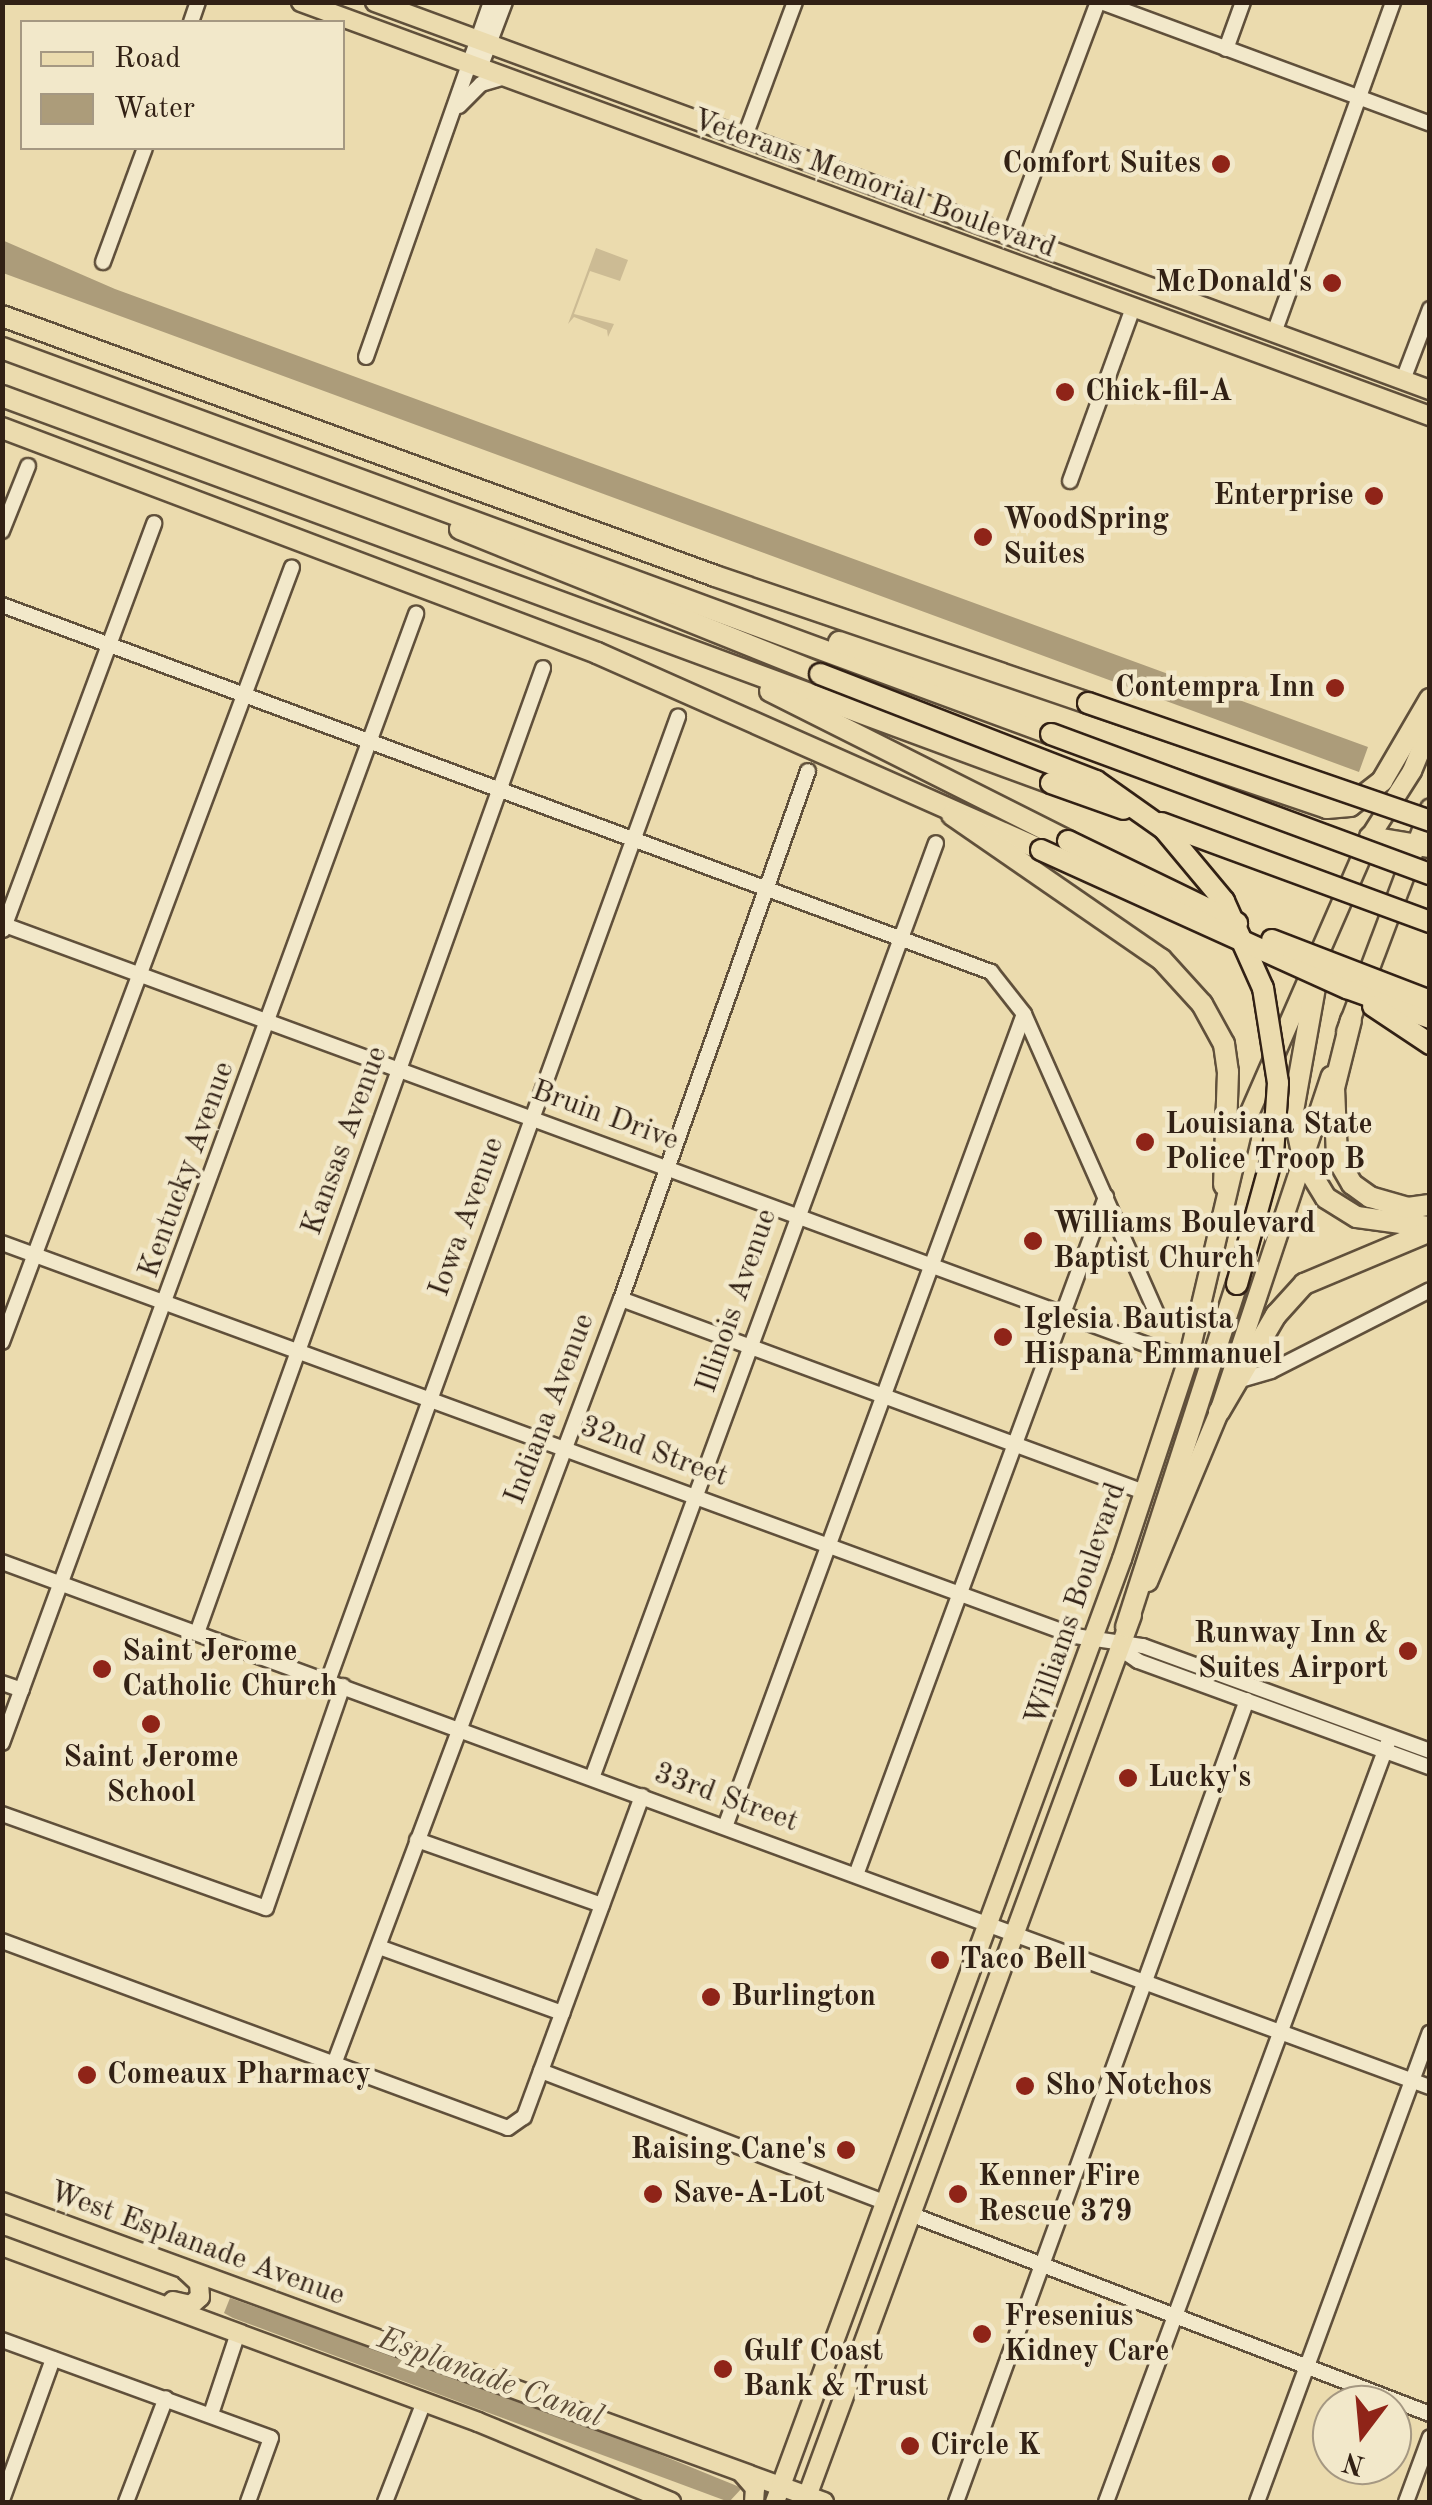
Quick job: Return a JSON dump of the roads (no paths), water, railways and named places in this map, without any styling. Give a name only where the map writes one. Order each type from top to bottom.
[{"type":"highway","points":[[2,316],[715,576],[1430,820]]},
{"type":"highway","points":[[2,348],[1430,874]]},
{"type":"highway","points":[[77,376],[1096,781],[1164,829],[1224,902],[1263,988],[1278,1083],[1260,1214],[1126,1627]]},
{"type":"highway","points":[[2,396],[1430,922]]},
{"type":"highway","points":[[2,428],[597,652],[928,794],[1041,850],[1347,988],[1430,1018]]},
{"type":"highway","points":[[702,604],[1049,708],[1327,808],[1350,806],[1382,781],[1430,698]]},
{"type":"highway","points":[[641,632],[921,762],[1068,841],[1268,939],[1430,1000]]},
{"type":"highway","points":[[928,794],[1014,862],[1161,959],[1202,1004],[1226,1058],[1224,1185]]},
{"type":"highway","points":[[1370,836],[1422,844]]},
{"type":"highway","points":[[1320,965],[1293,1111],[1304,1162],[1326,1198],[1357,1217],[1430,1229]]},
{"type":"highway","points":[[1347,988],[1430,1044]]},
{"type":"highway","points":[[1350,1020],[1334,1088],[1333,1144],[1342,1171],[1370,1197],[1408,1208],[1430,1204]]},
{"type":"highway","points":[[1219,1412],[1276,1315],[1304,1284],[1430,1229]]},
{"type":"main road","name":"Veterans Memorial Boulevard","points":[[301,2],[1430,416]]},
{"type":"main road","name":"Veterans Memorial Boulevard","points":[[375,2],[1430,390]]},
{"type":"main road","points":[[524,84],[533,60]]},
{"type":"main road","points":[[562,98],[577,96],[666,130],[679,127],[684,117]]},
{"type":"main road","points":[[703,150],[721,138],[885,199],[908,199]]},
{"type":"main road","points":[[774,177],[792,164]]},
{"type":"main road","points":[[876,216],[888,210],[953,232],[962,218]]},
{"type":"main road","points":[[1089,292],[1103,280],[1229,325],[1274,333]]},
{"type":"main road","points":[[1345,384],[1366,380],[1374,370]]},
{"type":"main road","name":"Williams Boulevard","points":[[778,2495],[1094,1641],[1188,1360],[1224,1185],[1263,1082],[1320,965],[1370,836],[1412,771],[1430,728]]},
{"type":"main road","name":"Williams Boulevard","points":[[812,2500],[910,2214],[1118,1648],[1178,1520],[1219,1412],[1350,1020],[1422,844],[1430,808]]},
{"type":"main road","points":[[910,2214],[905,2202],[919,2115]]},
{"type":"main road","name":"West Esplanade Avenue","points":[[2,2202],[741,2472],[778,2495],[812,2500]]},
{"type":"main road","points":[[873,2318],[878,2272],[896,2215],[886,2203]]},
{"type":"main road","points":[[2,2215],[62,2224]]},
{"type":"main road","points":[[6,2244],[87,2278],[424,2402],[671,2501]]},
{"type":"main road","points":[[87,2278],[96,2275],[184,2306],[196,2302],[198,2284],[177,2265]]},
{"type":"main road","points":[[741,2472],[755,2488],[754,2502]]},
{"type":"street","points":[[483,42],[491,2]]},
{"type":"street","points":[[366,357],[483,42],[504,2]]},
{"type":"street","points":[[744,139],[795,2]]},
{"type":"street","points":[[1010,236],[1099,2],[1430,124]]},
{"type":"street","points":[[1226,48],[1243,2]]},
{"type":"street","points":[[1274,333],[1393,2]]},
{"type":"street","points":[[459,106],[481,84],[504,77]]},
{"type":"street","points":[[102,262],[144,150]]},
{"type":"street","points":[[1070,482],[1133,308]]},
{"type":"street","points":[[1402,380],[1430,309]]},
{"type":"street","points":[[2,532],[28,466]]},
{"type":"street","points":[[3,928],[154,523]]},
{"type":"street","points":[[2,1342],[292,567]]},
{"type":"street","points":[[2,606],[991,972],[1024,1014],[1157,1314]]},
{"type":"street","name":"Kentucky Avenue","points":[[2,1742],[168,1303],[416,614]]},
{"type":"street","name":"Kansas Avenue","points":[[196,1633],[543,668]]},
{"type":"street","name":"Iowa Avenue","points":[[328,1680],[678,717]]},
{"type":"street","name":"Indiana Avenue","points":[[334,2064],[621,1299],[808,770]]},
{"type":"street","name":"Illinois Avenue","points":[[592,1778],[752,1346],[795,1216],[936,843]]},
{"type":"street","name":"Bruin Drive","points":[[3,928],[139,974],[1188,1360]]},
{"type":"street","points":[[725,1827],[880,1396],[1024,1014]]},
{"type":"street","points":[[856,1875],[1106,1196]]},
{"type":"street","name":"32nd Street","points":[[2,1243],[1118,1648],[1247,1700],[1278,1703]]},
{"type":"street","points":[[1237,1381],[1271,1371],[1430,1290]]},
{"type":"street","points":[[621,1299],[1144,1492]]},
{"type":"street","name":"33rd Street","points":[[2,1562],[1430,2087]]},
{"type":"street","name":"32nd Street","points":[[1118,1648],[1143,1646],[1278,1703],[1387,1743],[1430,1766]]},
{"type":"street","points":[[2,1682],[22,1690]]},
{"type":"street","points":[[2,1814],[264,1908],[343,1686]]},
{"type":"street","points":[[956,2502],[1247,1700]]},
{"type":"street","points":[[1106,2502],[1387,1743]]},
{"type":"street","name":"32nd Street","points":[[1387,1743],[1430,1751]]},
{"type":"street","points":[[2,1942],[513,2126],[524,2117],[642,1796]]},
{"type":"street","points":[[417,1840],[602,1906]]},
{"type":"street","points":[[380,1947],[562,2014]]},
{"type":"street","points":[[1257,2502],[1430,2033]]},
{"type":"street","points":[[541,2070],[886,2203]]},
{"type":"street","points":[[910,2214],[1430,2414]]},
{"type":"street","points":[[211,2414],[238,2333]]},
{"type":"street","points":[[2,2340],[271,2438],[248,2502]]},
{"type":"street","points":[[2,2500],[53,2359]]},
{"type":"street","points":[[126,2502],[166,2398]]},
{"type":"street","points":[[384,2502],[424,2402]]},
{"type":"street","points":[[1406,2502],[1430,2437]]},
{"type":"water","points":[[2,240],[115,289],[1368,747],[1359,772],[3,273]]},
{"type":"water","points":[[230,2298],[563,2415],[742,2488],[729,2502],[233,2318],[224,2313]]},
{"type":"place","name":"Comfort Suites","points":[[1221,164]]},
{"type":"place","name":"McDonald's","points":[[1332,283]]},
{"type":"place","name":"Chick-fil-A","points":[[1065,392]]},
{"type":"place","name":"Enterprise","points":[[1374,496]]},
{"type":"place","name":"WoodSpring Suites","points":[[983,537]]},
{"type":"place","name":"Contempra Inn","points":[[1335,688]]},
{"type":"place","name":"Louisiana State Police Troop B","points":[[1145,1142]]},
{"type":"place","name":"Williams Boulevard Baptist Church","points":[[1033,1241]]},
{"type":"place","name":"Iglesia Bautista Hispana Emmanuel","points":[[1003,1337]]},
{"type":"place","name":"Runway Inn & Suites Airport","points":[[1408,1651]]},
{"type":"place","name":"Saint Jerome Catholic Church","points":[[102,1669]]},
{"type":"place","name":"Saint Jerome School","points":[[151,1724]]},
{"type":"place","name":"Lucky's","points":[[1128,1778]]},
{"type":"place","name":"Taco Bell","points":[[940,1960]]},
{"type":"place","name":"Burlington","points":[[711,1997]]},
{"type":"place","name":"Comeaux Pharmacy","points":[[87,2075]]},
{"type":"place","name":"Sho Notchos","points":[[1025,2086]]},
{"type":"place","name":"Raising Cane's","points":[[846,2150]]},
{"type":"place","name":"Save-A-Lot","points":[[653,2194]]},
{"type":"place","name":"Kenner Fire Rescue 379","points":[[958,2194]]},
{"type":"place","name":"Fresenius Kidney Care","points":[[982,2334]]},
{"type":"place","name":"Gulf Coast Bank & Trust","points":[[723,2369]]},
{"type":"place","name":"Circle K","points":[[910,2446]]},
{"type":"water label","name":"Esplanade Canal","points":[[490,2379]]}]
